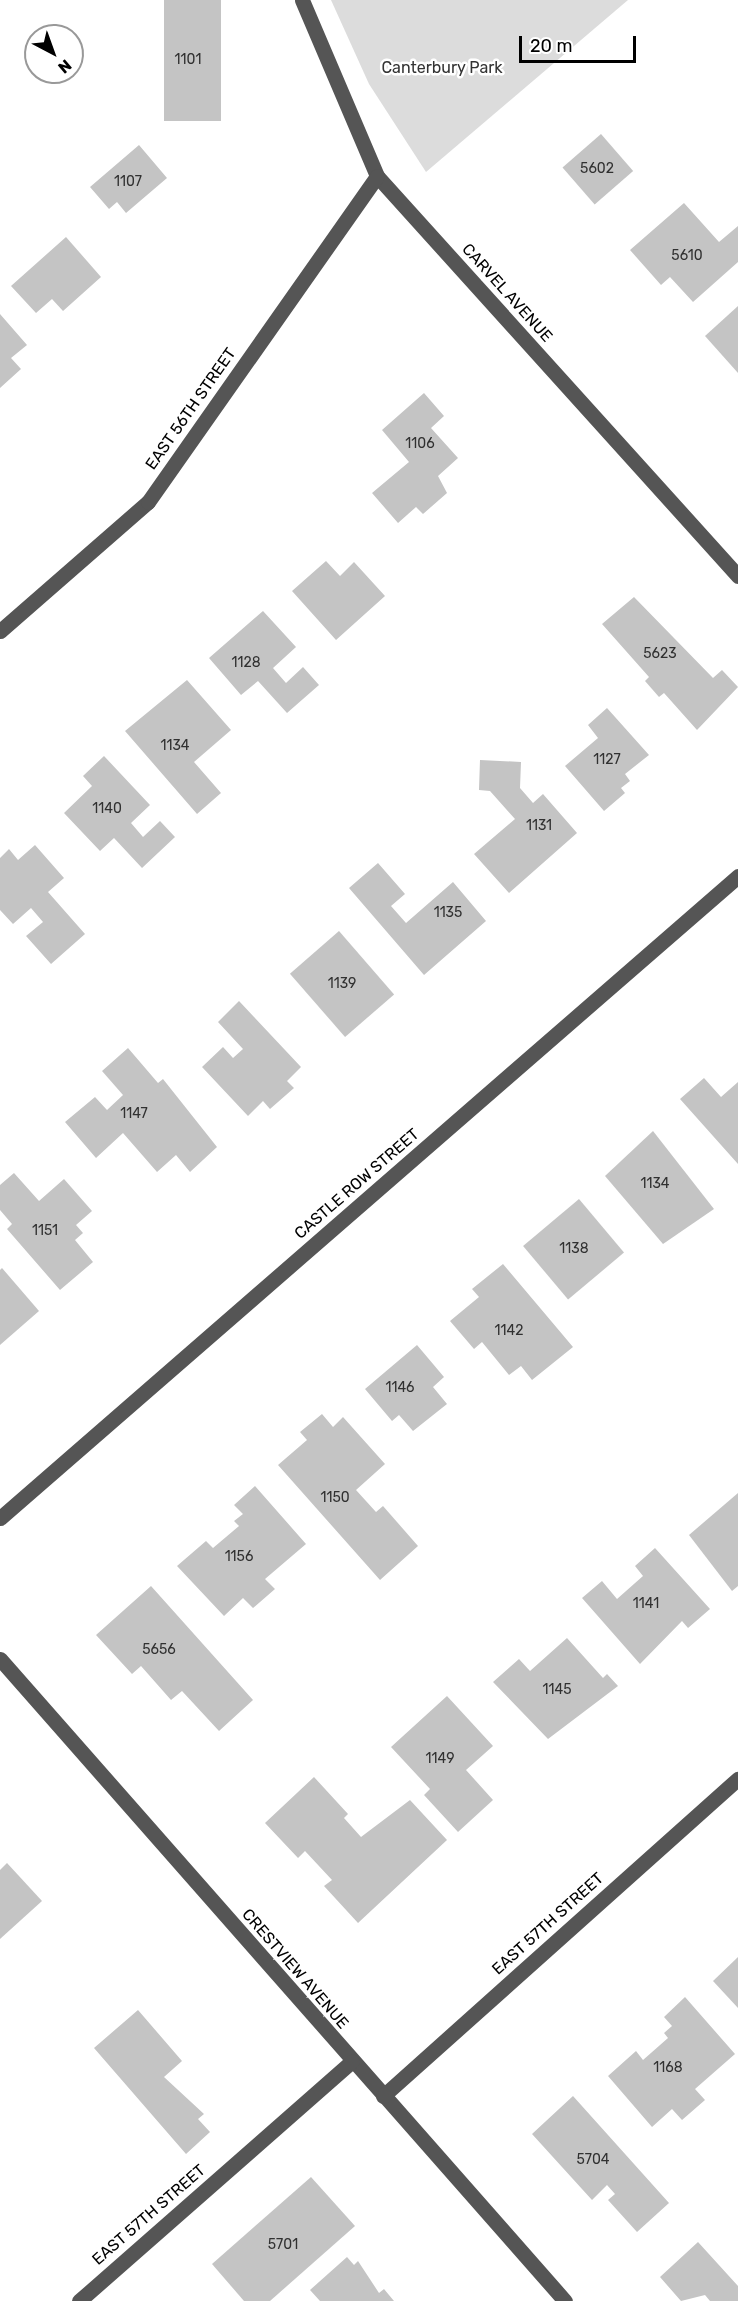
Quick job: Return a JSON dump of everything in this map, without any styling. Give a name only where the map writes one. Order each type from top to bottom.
[{"type":"street","name":"CARVEL AVENUE","points":[[302,0],[377,176],[738,576]]},
{"type":"street","name":"EAST 56TH STREET","points":[[0,631],[148,502],[377,176]]},
{"type":"street","name":"CASTLE ROW STREET","points":[[0,1518],[738,876]]},
{"type":"street","name":"CRESTVIEW AVENUE","points":[[0,1659],[382,2096],[565,2301]]},
{"type":"street","name":"EAST 57TH STREET","points":[[382,2096],[738,1779]]},
{"type":"street","name":"EAST 57TH STREET","points":[[79,2301],[352,2061]]},
{"type":"green space","name":"Canterbury Park","points":[[331,0],[628,0],[426,172],[369,84]]},
{"type":"building","points":[[164,0],[221,0],[221,121],[164,121]]},
{"type":"building","points":[[601,134],[633,171],[595,204],[563,167]]},
{"type":"building","points":[[139,145],[167,178],[126,213],[117,202],[109,209],[90,187]]},
{"type":"building","points":[[684,203],[719,242],[738,226],[738,262],[693,302],[670,277],[661,285],[630,250]]},
{"type":"building","points":[[66,237],[101,277],[63,311],[52,299],[36,313],[11,286]]},
{"type":"building","points":[[738,306],[738,373],[705,336]]},
{"type":"building","points":[[0,314],[27,345],[11,358],[21,369],[0,388]]},
{"type":"building","points":[[424,393],[444,416],[431,428],[458,458],[438,476],[447,493],[423,514],[416,507],[398,523],[372,493],[409,462],[382,430]]},
{"type":"building","points":[[326,561],[340,576],[354,562],[385,596],[336,640],[292,591]]},
{"type":"building","points":[[634,597],[713,678],[722,670],[738,687],[697,730],[664,693],[659,697],[645,681],[649,677],[602,624]]},
{"type":"building","points":[[263,611],[296,647],[273,668],[286,683],[303,667],[319,685],[287,713],[258,681],[241,695],[209,658]]},
{"type":"building","points":[[187,680],[231,730],[194,762],[221,793],[197,814],[125,731]]},
{"type":"building","points":[[607,708],[649,755],[625,774],[630,781],[621,788],[625,793],[604,811],[565,766],[598,738],[588,725]]},
{"type":"building","points":[[104,756],[150,805],[131,823],[143,837],[160,821],[175,837],[142,868],[114,838],[100,851],[64,813],[92,786],[83,776]]},
{"type":"building","points":[[480,760],[521,762],[520,788],[533,803],[543,794],[577,833],[509,893],[474,854],[515,819],[490,791],[479,790]]},
{"type":"building","points":[[35,845],[64,878],[48,892],[85,934],[51,964],[26,936],[43,922],[31,908],[13,924],[0,910],[0,858],[9,849],[18,860]]},
{"type":"building","points":[[378,863],[405,894],[391,906],[406,923],[453,882],[486,921],[424,975],[349,888]]},
{"type":"building","points":[[339,931],[394,994],[345,1037],[290,974]]},
{"type":"building","points":[[239,1001],[301,1067],[287,1081],[294,1088],[270,1109],[263,1101],[248,1116],[202,1067],[223,1047],[233,1058],[243,1049],[218,1022]]},
{"type":"building","points":[[128,1048],[158,1083],[163,1079],[217,1147],[190,1172],[176,1155],[157,1172],[123,1133],[96,1158],[65,1122],[95,1097],[107,1110],[123,1095],[102,1071]]},
{"type":"building","points":[[704,1078],[721,1097],[738,1082],[738,1164],[680,1099]]},
{"type":"building","points":[[653,1131],[714,1209],[663,1244],[605,1176]]},
{"type":"building","points":[[14,1173],[39,1201],[64,1179],[92,1211],[76,1225],[83,1233],[75,1240],[93,1262],[60,1290],[7,1229],[12,1224],[0,1210],[0,1185]]},
{"type":"building","points":[[579,1199],[624,1253],[568,1300],[523,1246]]},
{"type":"building","points":[[503,1264],[573,1347],[532,1380],[521,1366],[509,1375],[482,1342],[474,1349],[450,1321],[479,1297],[472,1289]]},
{"type":"building","points":[[2,1268],[39,1311],[0,1345],[0,1270]]},
{"type":"building","points":[[417,1345],[444,1377],[433,1387],[447,1404],[413,1431],[399,1415],[392,1421],[365,1389]]},
{"type":"building","points":[[322,1414],[333,1427],[343,1417],[385,1464],[356,1490],[376,1512],[383,1506],[418,1546],[380,1580],[278,1465],[307,1440],[300,1432]]},
{"type":"building","points":[[255,1486],[306,1544],[265,1579],[275,1589],[253,1608],[243,1598],[224,1616],[177,1566],[206,1541],[213,1548],[239,1526],[234,1521],[243,1514],[234,1505]]},
{"type":"building","points":[[738,1493],[738,1586],[732,1591],[689,1535]]},
{"type":"building","points":[[655,1548],[710,1609],[688,1628],[682,1621],[640,1664],[582,1598],[602,1581],[617,1599],[643,1576],[635,1566]]},
{"type":"building","points":[[151,1586],[253,1700],[219,1731],[182,1691],[171,1700],[141,1666],[132,1674],[96,1635]]},
{"type":"building","points":[[567,1638],[603,1678],[607,1674],[618,1686],[548,1739],[493,1682],[519,1659],[530,1671]]},
{"type":"building","points":[[447,1696],[493,1746],[466,1770],[493,1800],[458,1832],[424,1795],[430,1789],[391,1747]]},
{"type":"building","points":[[314,1777],[348,1814],[344,1818],[361,1837],[410,1800],[447,1840],[358,1923],[324,1886],[332,1880],[305,1851],[298,1858],[265,1823]]},
{"type":"building","points":[[7,1863],[42,1901],[0,1939],[0,1870]]},
{"type":"building","points":[[738,1957],[738,2008],[713,1981]]},
{"type":"building","points":[[685,1997],[735,2054],[695,2089],[705,2100],[682,2120],[672,2109],[652,2127],[608,2076],[636,2051],[643,2060],[668,2038],[664,2033],[672,2026],[664,2017]]},
{"type":"building","points":[[138,2010],[182,2061],[164,2077],[204,2114],[198,2119],[210,2132],[186,2154],[94,2048]]},
{"type":"building","points":[[573,2096],[669,2203],[637,2232],[608,2200],[615,2194],[607,2185],[592,2200],[532,2134]]},
{"type":"building","points":[[311,2177],[355,2226],[270,2301],[244,2301],[212,2264]]},
{"type":"building","points":[[698,2242],[738,2286],[738,2301],[710,2301],[705,2295],[681,2301],[660,2277]]},
{"type":"building","points":[[347,2257],[354,2265],[358,2261],[379,2293],[384,2289],[394,2301],[320,2301],[310,2290]]}]
